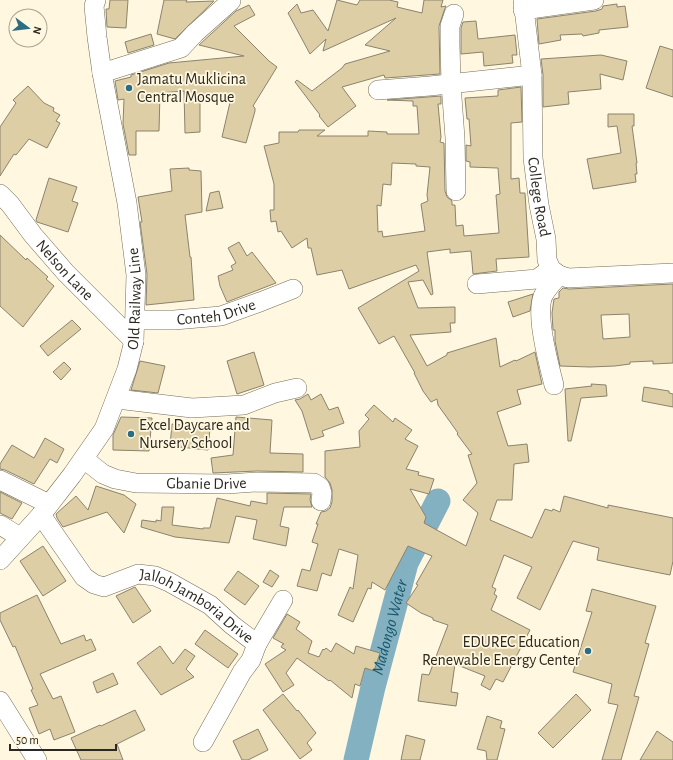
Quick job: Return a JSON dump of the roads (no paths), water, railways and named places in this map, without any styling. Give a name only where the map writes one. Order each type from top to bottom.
[{"type":"street","name":"Old Railway Line","points":[[0,560],[45,509],[104,429],[128,369],[134,341],[136,275],[127,203],[96,37],[94,6],[96,0]]},
{"type":"street","points":[[523,5],[594,0]]},
{"type":"street","points":[[102,73],[181,48],[195,33],[232,1]]},
{"type":"street","name":"College Road","points":[[523,5],[532,75],[533,158],[539,205],[546,239],[547,260],[555,272]]},
{"type":"street","points":[[454,14],[450,26],[456,191]]},
{"type":"street","points":[[378,90],[532,75]]},
{"type":"street","name":"Nelson Lane","points":[[0,194],[10,204],[33,235],[66,273],[134,341]]},
{"type":"street","points":[[477,284],[537,279],[555,272],[568,278],[673,273]]},
{"type":"street","points":[[554,385],[543,336],[541,308],[543,295],[555,272]]},
{"type":"street","name":"Conteh Drive","points":[[135,320],[174,320],[221,316],[293,289]]},
{"type":"street","points":[[116,399],[192,408],[244,404],[275,393],[297,388]]},
{"type":"street","name":"Gbanie Drive","points":[[84,458],[103,474],[119,481],[136,483],[314,483],[320,487],[322,493],[321,501]]},
{"type":"street","points":[[0,480],[45,509]]},
{"type":"street","name":"Jalloh Jamboria Drive","points":[[45,509],[84,577],[94,584],[104,587],[138,574],[155,576],[169,582],[210,605],[232,625],[258,644],[251,660],[242,672],[203,742]]},
{"type":"street","points":[[0,526],[20,537]]},
{"type":"street","points":[[258,644],[283,600]]},
{"type":"street","points":[[0,701],[37,760]]},
{"type":"waterway","name":"Madongo Water","points":[[356,760],[373,687],[406,563],[438,501]]},
{"type":"place","name":"Jamatu Muklicina Central Mosque","points":[[129,88]]},
{"type":"place","name":"Excel Daycare and Nursery School","points":[[131,434]]},
{"type":"place","name":"EDUREC Education Renewable Energy Center","points":[[588,651]]}]
